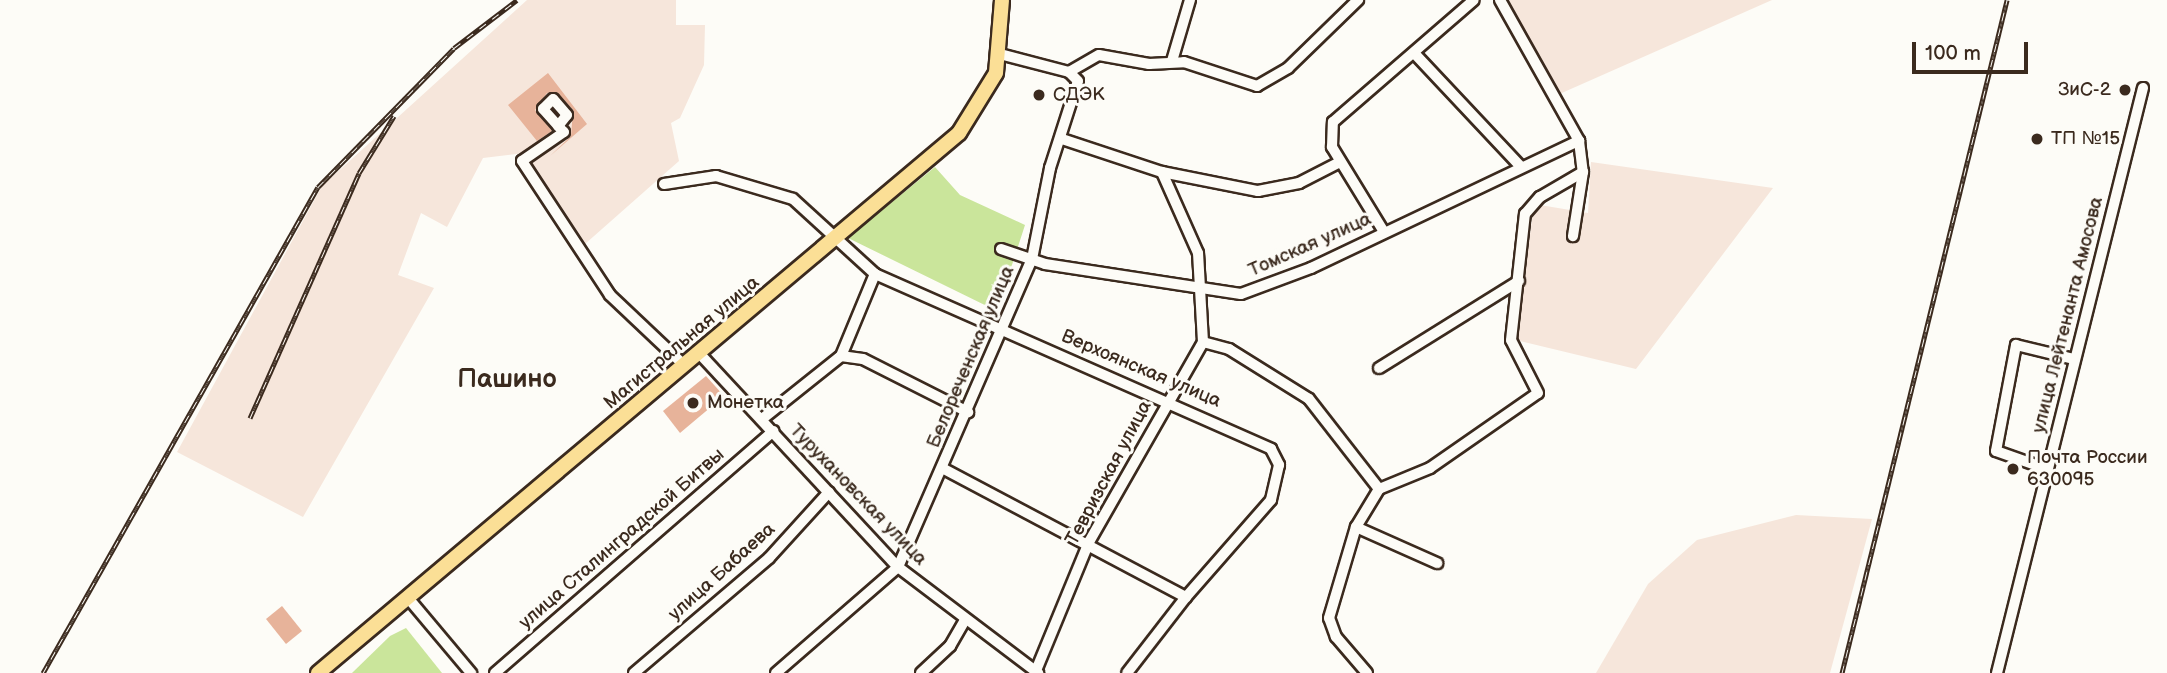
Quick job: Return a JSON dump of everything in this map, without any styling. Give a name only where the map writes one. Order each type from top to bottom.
[{"type":"main road","name":"Магистральная улица","points":[[318,673],[409,599],[969,122],[990,90],[1000,54],[1002,0]]},
{"type":"street","points":[[1172,61],[1190,0]]},
{"type":"street","points":[[1000,54],[1069,72],[1092,54],[1172,61],[1257,86],[1288,68],[1358,0]]},
{"type":"street","points":[[1384,232],[1340,162],[1330,136],[1339,112],[1415,54],[1474,0]]},
{"type":"street","points":[[1500,0],[1579,141],[1583,172],[1573,236]]},
{"type":"street","points":[[1415,54],[1520,166]]},
{"type":"street","name":"Белореченская улица","points":[[776,673],[898,567],[1005,329],[1032,259],[1078,81],[1069,72]]},
{"type":"street","name":"улица Лейтенанта Амосова","points":[[1997,673],[2143,88]]},
{"type":"street","points":[[558,126],[564,132],[522,161],[610,295],[684,365]]},
{"type":"street","points":[[1062,139],[1162,172],[1258,191],[1299,183],[1340,162]]},
{"type":"street","name":"Томская улица","points":[[1001,249],[1032,259],[1177,281],[1204,292],[1260,289],[1520,166],[1579,141]]},
{"type":"street","points":[[1162,172],[1198,253],[1204,292],[1203,342],[1229,349],[1309,399],[1379,489]]},
{"type":"street","points":[[1367,673],[1335,637],[1329,618],[1356,527],[1379,489],[1430,468],[1535,398],[1536,386],[1516,353],[1511,327],[1530,205],[1583,172]]},
{"type":"street","points":[[664,184],[716,176],[776,193],[836,237]]},
{"type":"street","name":"Верхоянская улица","points":[[836,237],[875,274],[1264,443],[1279,465],[1271,500],[1186,597],[1127,673]]},
{"type":"street","points":[[762,419],[841,356],[875,274]]},
{"type":"street","points":[[1379,368],[1519,281]]},
{"type":"street","name":"Тевризская улица","points":[[1036,673],[1089,542],[1203,342]]},
{"type":"street","points":[[2048,469],[1997,451],[2016,345],[2074,359]]},
{"type":"street","name":"Турухановская улица","points":[[699,353],[898,567],[1036,673]]},
{"type":"street","points":[[841,356],[863,359],[968,412]]},
{"type":"street","name":"улица Сталинградской Битвы","points":[[495,673],[773,431]]},
{"type":"street","points":[[942,468],[1089,542],[1186,597]]},
{"type":"street","name":"улица Бабаева","points":[[634,673],[769,558],[829,492]]},
{"type":"street","points":[[1356,527],[1437,563]]},
{"type":"street","points":[[409,599],[471,673]]},
{"type":"street","points":[[921,673],[950,646],[965,620]]},
{"type":"shaded area","points":[[527,0],[676,0],[676,25],[705,25],[704,65],[680,118],[671,123],[679,161],[585,244],[524,153],[483,158],[447,227],[421,213],[398,275],[434,288],[303,517],[177,452],[322,186]]},
{"type":"shaded area","points":[[1508,0],[1772,0],[1555,96]]},
{"type":"shaded area","points":[[1591,162],[1773,188],[1636,369],[1516,340],[1534,204],[1588,213]]},
{"type":"shaded area","points":[[1796,515],[1872,519],[1830,673],[1596,673],[1648,584],[1697,540]]},
{"type":"green space","points":[[935,167],[960,195],[1025,225],[997,311],[848,238]]},
{"type":"green space","points":[[406,628],[442,673],[352,673],[390,636]]},
{"type":"building","points":[[548,73],[587,124],[550,156],[571,136],[573,110],[556,92],[547,93],[535,110],[552,131],[537,141],[508,105]]},
{"type":"building","name":"Монетка","points":[[706,376],[724,396],[680,433],[663,411]]},
{"type":"building","points":[[282,606],[302,631],[286,644],[266,619]]},
{"type":"railway","points":[[43,673],[318,187],[454,48],[517,0]]},
{"type":"railway","points":[[1842,673],[2007,0]]},
{"type":"railway","points":[[250,418],[359,173],[394,116]]},
{"type":"place","name":"ЗиС-2","points":[[2125,90]]},
{"type":"place","name":"СДЭК","points":[[1039,95]]},
{"type":"place","name":"ТП №15","points":[[2037,139]]},
{"type":"place","name":"Монетка","points":[[693,403]]},
{"type":"place","name":"Почта России 630095","points":[[2013,469]]},
{"type":"district","name":"Пашино","points":[[507,380]]}]
